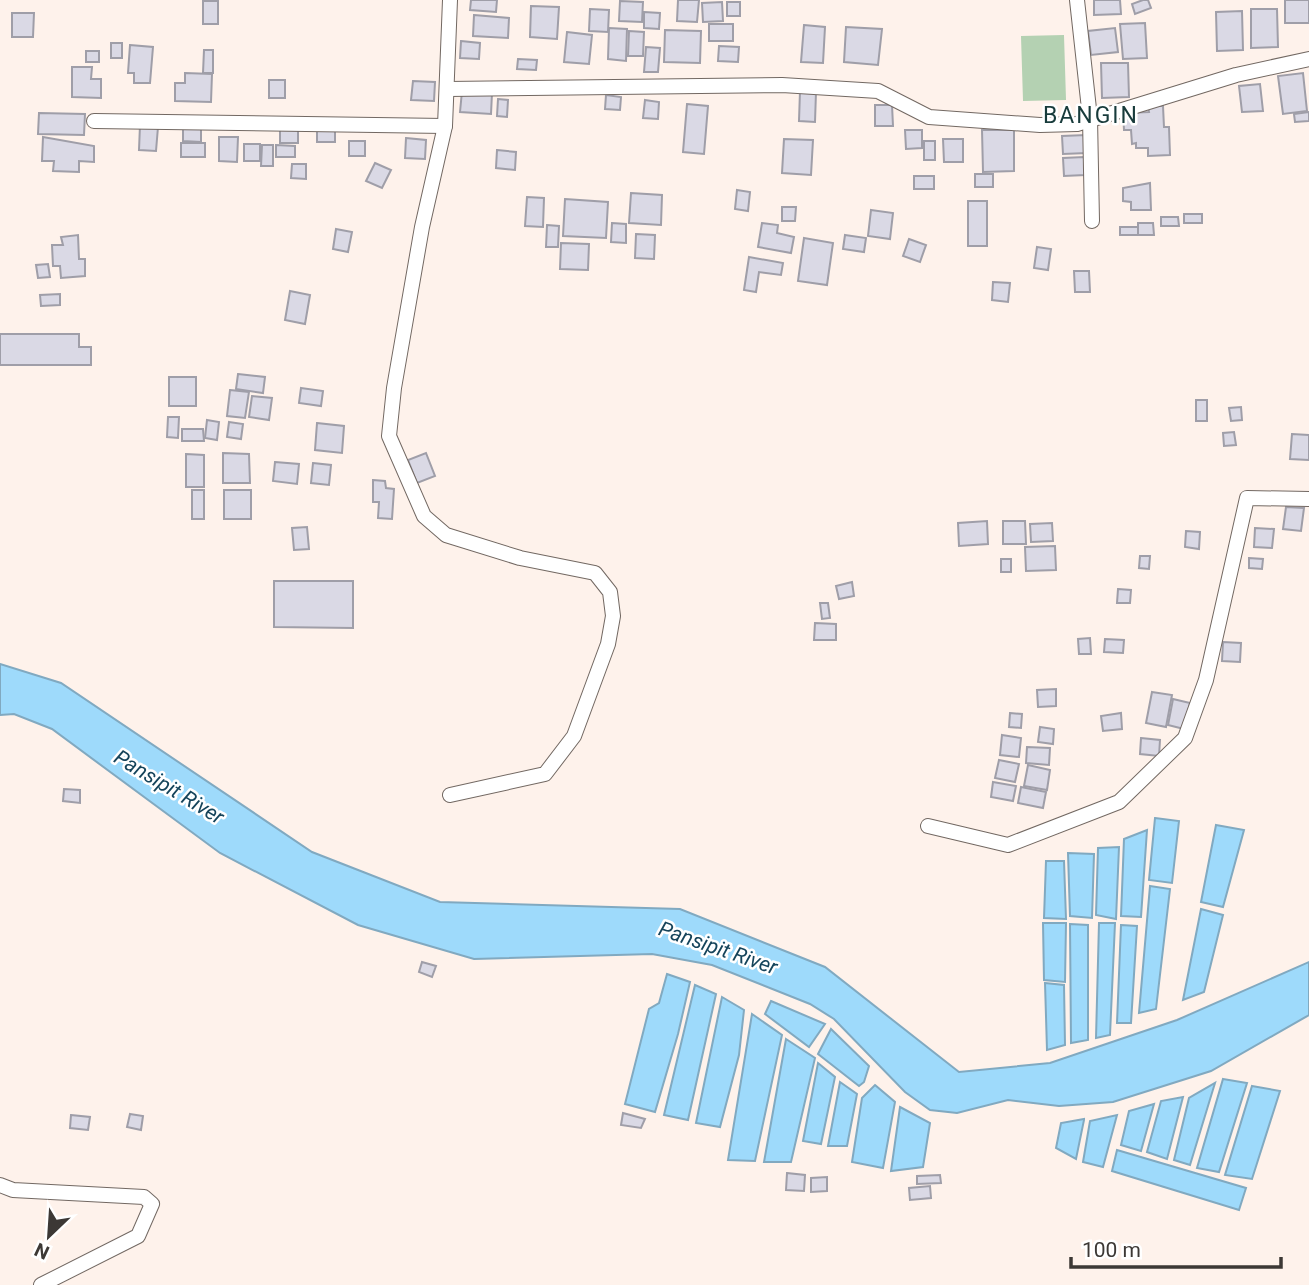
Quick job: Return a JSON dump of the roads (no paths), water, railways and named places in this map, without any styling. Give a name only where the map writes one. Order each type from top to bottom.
[{"type":"street","points":[[450,0],[445,126],[422,227],[394,388],[389,436],[424,516],[446,535],[520,558],[595,573],[610,592],[613,616],[608,644],[574,736],[545,774],[450,795]]},
{"type":"street","points":[[1077,0],[1090,118],[1092,221]]},
{"type":"street","points":[[448,89],[837,87],[878,91],[929,117],[1040,125],[1077,124],[1236,75],[1309,59]]},
{"type":"street","points":[[94,121],[445,126]]},
{"type":"street","points":[[928,826],[1008,845],[1119,802],[1185,738],[1206,680],[1247,498],[1309,499]]},
{"type":"street","points":[[0,1185],[13,1190],[144,1198],[152,1204],[138,1236],[41,1285]]},
{"type":"water","name":"Pansipit River","points":[[0,664],[61,683],[312,852],[440,902],[680,909],[825,967],[959,1072],[1050,1063],[1177,1020],[1309,962],[1309,1015],[1211,1071],[1113,1102],[1059,1106],[1008,1100],[957,1113],[930,1110],[905,1092],[834,1019],[810,1004],[712,965],[652,954],[474,959],[358,925],[220,853],[52,729],[14,714],[0,715]]},
{"type":"water","points":[[1155,818],[1179,821],[1172,883],[1149,880]]},
{"type":"water","points":[[1216,825],[1244,830],[1223,907],[1201,902]]},
{"type":"water","points":[[1147,830],[1141,917],[1121,916],[1124,839]]},
{"type":"water","points":[[1119,847],[1116,919],[1096,915],[1098,848]]},
{"type":"water","points":[[1068,853],[1094,854],[1092,918],[1070,916]]},
{"type":"water","points":[[1046,861],[1064,861],[1066,919],[1044,918]]},
{"type":"water","points":[[1150,886],[1170,889],[1156,1009],[1139,1013]]},
{"type":"water","points":[[1201,909],[1223,915],[1204,992],[1183,1000]]},
{"type":"water","points":[[1043,923],[1066,923],[1065,982],[1044,980]]},
{"type":"water","points":[[1099,923],[1115,923],[1110,1035],[1096,1038]]},
{"type":"water","points":[[1070,924],[1088,925],[1088,1040],[1071,1043]]},
{"type":"water","points":[[1121,925],[1137,926],[1131,1023],[1117,1023]]},
{"type":"water","points":[[667,974],[690,982],[655,1112],[625,1104],[649,1009],[659,1003]]},
{"type":"water","points":[[1045,983],[1064,985],[1065,1045],[1047,1050]]},
{"type":"water","points":[[695,985],[716,994],[688,1120],[664,1115]]},
{"type":"water","points":[[722,997],[744,1010],[739,1055],[720,1127],[696,1123]]},
{"type":"water","points":[[771,1001],[825,1024],[809,1047],[765,1014]]},
{"type":"water","points":[[752,1014],[782,1035],[755,1161],[728,1160]]},
{"type":"water","points":[[831,1029],[869,1066],[864,1082],[859,1086],[818,1054]]},
{"type":"water","points":[[786,1039],[815,1058],[791,1162],[764,1162]]},
{"type":"water","points":[[818,1063],[835,1077],[821,1144],[803,1141]]},
{"type":"water","points":[[1223,1079],[1247,1083],[1219,1172],[1197,1168]]},
{"type":"water","points":[[840,1082],[857,1094],[847,1146],[828,1146]]},
{"type":"water","points":[[1215,1083],[1190,1165],[1174,1160],[1189,1098]]},
{"type":"water","points":[[875,1085],[895,1102],[883,1168],[852,1162],[862,1098]]},
{"type":"water","points":[[1252,1086],[1280,1091],[1252,1179],[1225,1175]]},
{"type":"water","points":[[1183,1097],[1167,1159],[1147,1152],[1161,1101]]},
{"type":"water","points":[[1154,1104],[1141,1151],[1121,1145],[1129,1111]]},
{"type":"water","points":[[900,1107],[930,1123],[923,1167],[891,1171]]},
{"type":"water","points":[[1117,1115],[1103,1167],[1083,1162],[1090,1121]]},
{"type":"water","points":[[1084,1119],[1076,1159],[1056,1148],[1061,1123]]},
{"type":"water","points":[[1117,1150],[1246,1188],[1239,1210],[1112,1171]]},
{"type":"district","name":"BANGIN","points":[[1091,115]]}]
